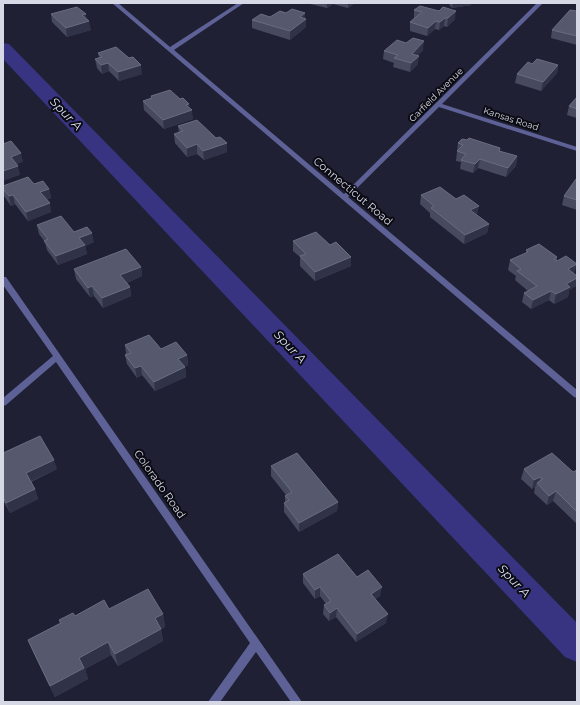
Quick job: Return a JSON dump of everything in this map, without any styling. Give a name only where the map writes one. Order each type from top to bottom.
[{"type":"street","name":"Connecticut Road","points":[[115,3],[577,395]]},
{"type":"street","points":[[170,50],[241,3]]},
{"type":"street","name":"Garfield Avenue","points":[[344,198],[540,3]]},
{"type":"street","name":"Kansas Road","points":[[439,105],[577,149]]},
{"type":"street","name":"Colorado Road","points":[[3,279],[297,702]]},
{"type":"street","points":[[3,403],[57,357]]},
{"type":"street","points":[[213,702],[256,643]]},
{"type":"building","points":[[420,6],[439,11],[443,7],[456,11],[448,18],[445,18],[440,22],[436,21],[428,28],[410,22],[422,12],[414,10]]},
{"type":"building","points":[[77,7],[86,14],[82,15],[89,21],[66,28],[51,14]]},
{"type":"building","points":[[292,9],[305,13],[300,17],[306,19],[290,31],[252,20],[261,14],[270,17],[280,11],[286,13]]},
{"type":"building","points":[[570,10],[577,11],[577,36],[552,30]]},
{"type":"building","points":[[413,38],[424,41],[412,54],[419,56],[411,63],[394,58],[398,55],[384,51],[397,40],[406,43]]},
{"type":"building","points":[[116,47],[129,58],[133,57],[141,65],[118,72],[108,63],[101,65],[95,59],[102,57],[98,53]]},
{"type":"building","points":[[537,59],[558,65],[543,82],[517,74],[528,62],[532,64]]},
{"type":"building","points":[[170,90],[180,99],[183,98],[189,104],[186,105],[192,110],[163,120],[143,101],[152,98],[151,96]]},
{"type":"building","points":[[577,97],[577,109],[569,106]]},
{"type":"building","points":[[197,120],[216,138],[220,137],[227,143],[203,151],[197,144],[187,148],[174,134],[183,131],[178,126]]},
{"type":"building","points":[[469,138],[500,148],[499,151],[517,156],[508,168],[480,159],[475,164],[461,160],[466,154],[457,151],[463,145],[458,143],[462,139],[467,140]]},
{"type":"building","points":[[11,141],[21,153],[11,157],[18,166],[3,171],[3,144]]},
{"type":"building","points":[[28,177],[34,184],[43,181],[49,189],[40,192],[50,203],[26,212],[13,195],[9,196],[3,189],[3,186]]},
{"type":"building","points":[[576,179],[577,180],[577,200],[564,196]]},
{"type":"building","points":[[440,187],[456,199],[464,195],[479,206],[470,210],[489,224],[465,235],[431,208],[434,206],[421,195]]},
{"type":"building","points":[[61,216],[74,232],[87,227],[92,233],[79,238],[85,245],[56,256],[44,241],[48,239],[37,225]]},
{"type":"building","points":[[316,232],[330,245],[336,242],[351,257],[315,272],[300,256],[306,254],[293,241]]},
{"type":"building","points":[[539,244],[557,257],[554,259],[557,261],[566,256],[577,264],[568,269],[577,276],[577,278],[566,284],[570,287],[556,294],[551,291],[533,300],[524,293],[537,286],[517,271],[521,269],[510,260],[528,252],[526,250]]},
{"type":"building","points":[[126,249],[141,267],[120,275],[130,287],[102,298],[92,286],[88,288],[74,269]]},
{"type":"building","points":[[149,335],[161,349],[176,342],[187,355],[178,359],[185,367],[154,382],[141,366],[135,368],[125,355],[131,353],[125,345]]},
{"type":"building","points":[[40,436],[54,460],[26,473],[35,489],[6,503],[3,497],[3,453]]},
{"type":"building","points":[[297,453],[338,502],[299,523],[284,503],[289,500],[285,496],[292,492],[271,466]]},
{"type":"building","points":[[552,453],[573,472],[577,470],[577,512],[556,491],[549,496],[537,483],[543,479],[540,477],[534,480],[524,469]]},
{"type":"building","points":[[338,554],[357,577],[368,570],[382,587],[371,594],[388,614],[357,634],[337,608],[330,613],[324,605],[331,601],[320,587],[315,590],[303,574]]},
{"type":"building","points":[[148,589],[163,614],[155,618],[161,629],[115,654],[108,642],[79,658],[84,668],[50,686],[28,640],[61,623],[59,620],[73,613],[75,616],[104,600],[109,609]]},
{"type":"waterway","name":"Spur A","points":[[3,48],[577,646]]}]
